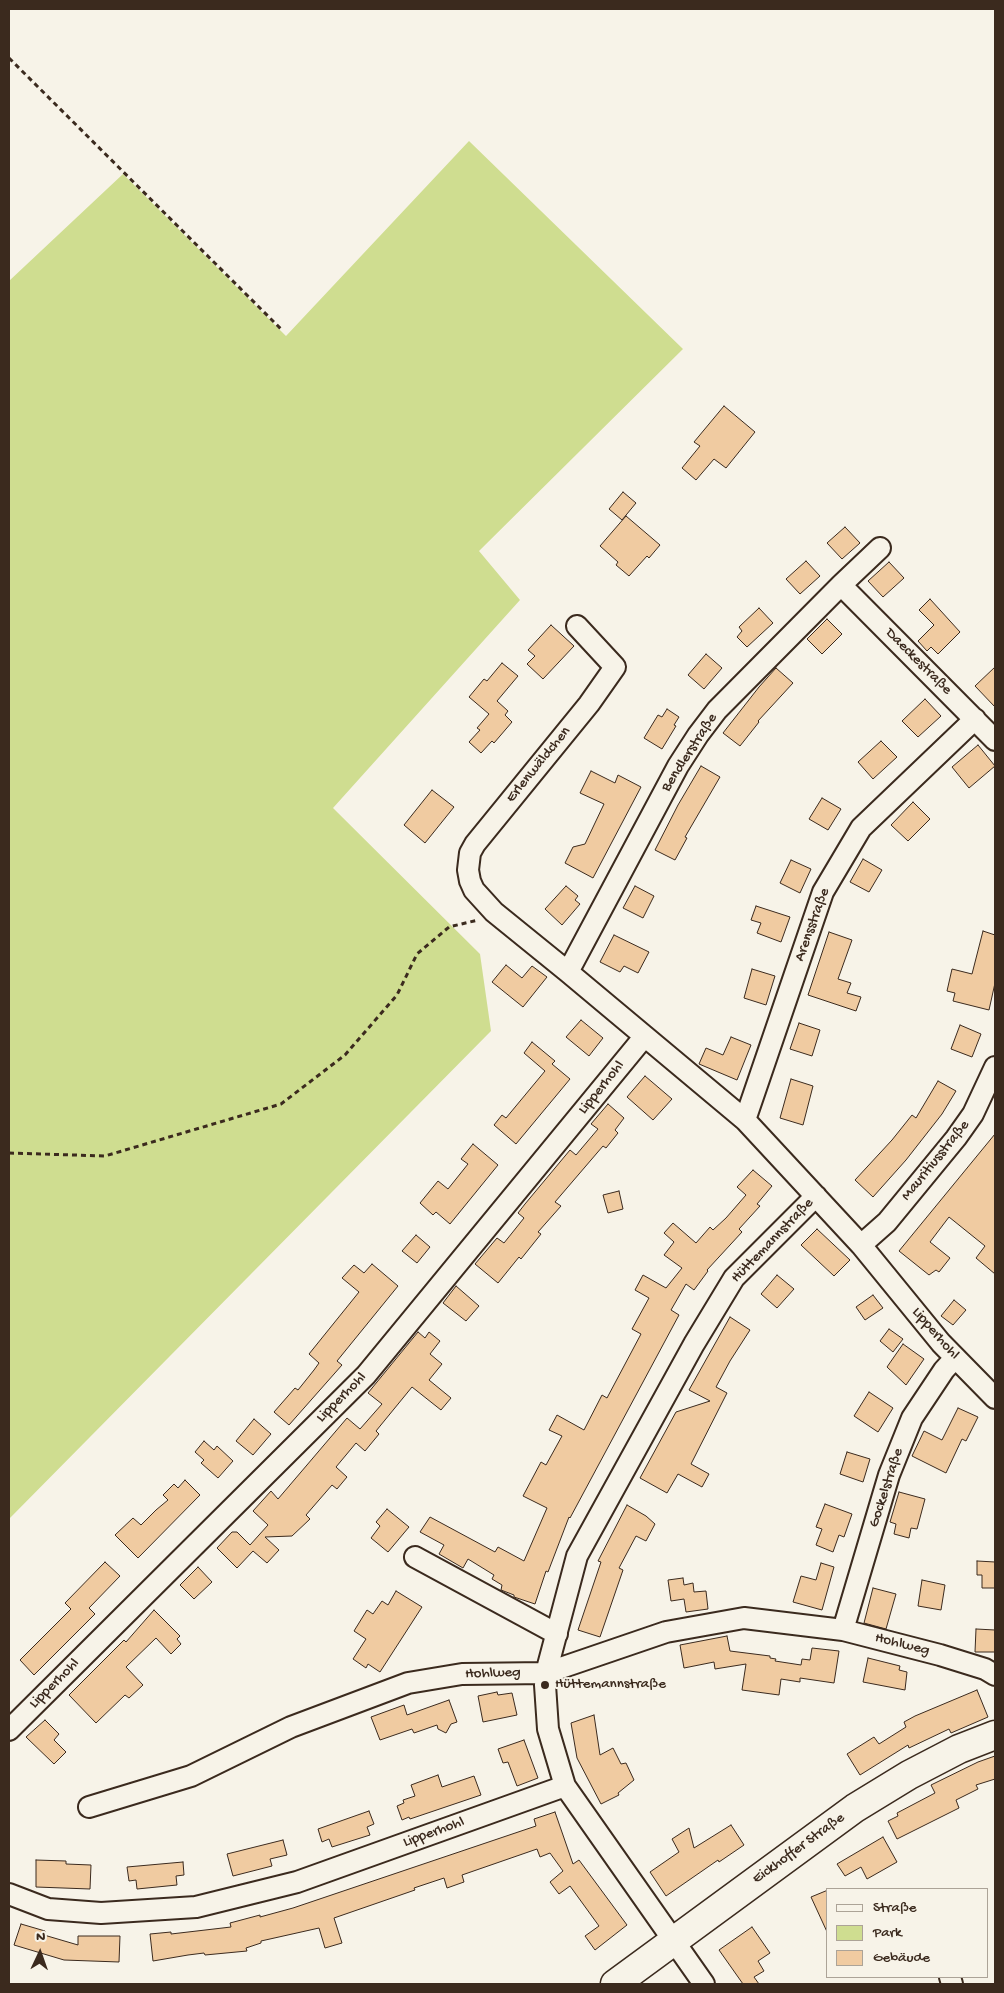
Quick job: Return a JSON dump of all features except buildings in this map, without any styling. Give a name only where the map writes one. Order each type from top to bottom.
[{"type":"main road","name":"Eickhoffer Straße","points":[[615,1984],[855,1808],[918,1770],[959,1749],[995,1735]]},
{"type":"street","name":"Bendlerstraße","points":[[568,972],[678,766],[698,735],[717,710],[880,548]]},
{"type":"street","name":"Daeckestraße","points":[[841,585],[995,740]]},
{"type":"street","name":"Erlenwäldchen","points":[[494,912],[482,901],[470,881],[468,870],[470,853],[475,844],[589,704],[615,667],[577,626]]},
{"type":"street","name":"Arensstraße","points":[[745,1120],[823,892],[860,828],[975,719]]},
{"type":"street","name":"Lipperhohl","points":[[494,912],[745,1120],[861,1244],[955,1358],[995,1398]]},
{"type":"street","name":"Lipperhohl","points":[[9,1730],[366,1375],[644,1037]]},
{"type":"street","name":"Mauritiusstraße","points":[[861,1244],[887,1222],[956,1138],[974,1114],[995,1067]]},
{"type":"street","name":"Hüttemannstraße","points":[[704,1984],[565,1786],[548,1729],[546,1673],[577,1556],[694,1344],[734,1278],[816,1196]]},
{"type":"street","name":"Gockelstraße","points":[[844,1630],[889,1475],[908,1426],[944,1370],[955,1358]]},
{"type":"street","points":[[415,1557],[557,1634]]},
{"type":"street","name":"Hohlweg","points":[[89,1807],[191,1776],[292,1727],[408,1683],[462,1674],[546,1673],[666,1632],[744,1618],[844,1630],[940,1655],[995,1675]]},
{"type":"street","name":"Lipperhohl","points":[[9,1894],[48,1909],[92,1912],[196,1907],[297,1882],[565,1786]]},
{"type":"path","points":[[9,58],[283,331]]},
{"type":"path","points":[[9,1153],[105,1156],[281,1104],[345,1055],[397,995],[417,954],[449,926],[480,920],[494,912]]},
{"type":"green space","points":[[469,141],[683,349],[479,551],[520,600],[333,808],[480,954],[491,1031],[9,1519],[9,281],[123,174],[286,336]]},
{"type":"place","name":"Hüttemannstraße","points":[[545,1685]]}]
